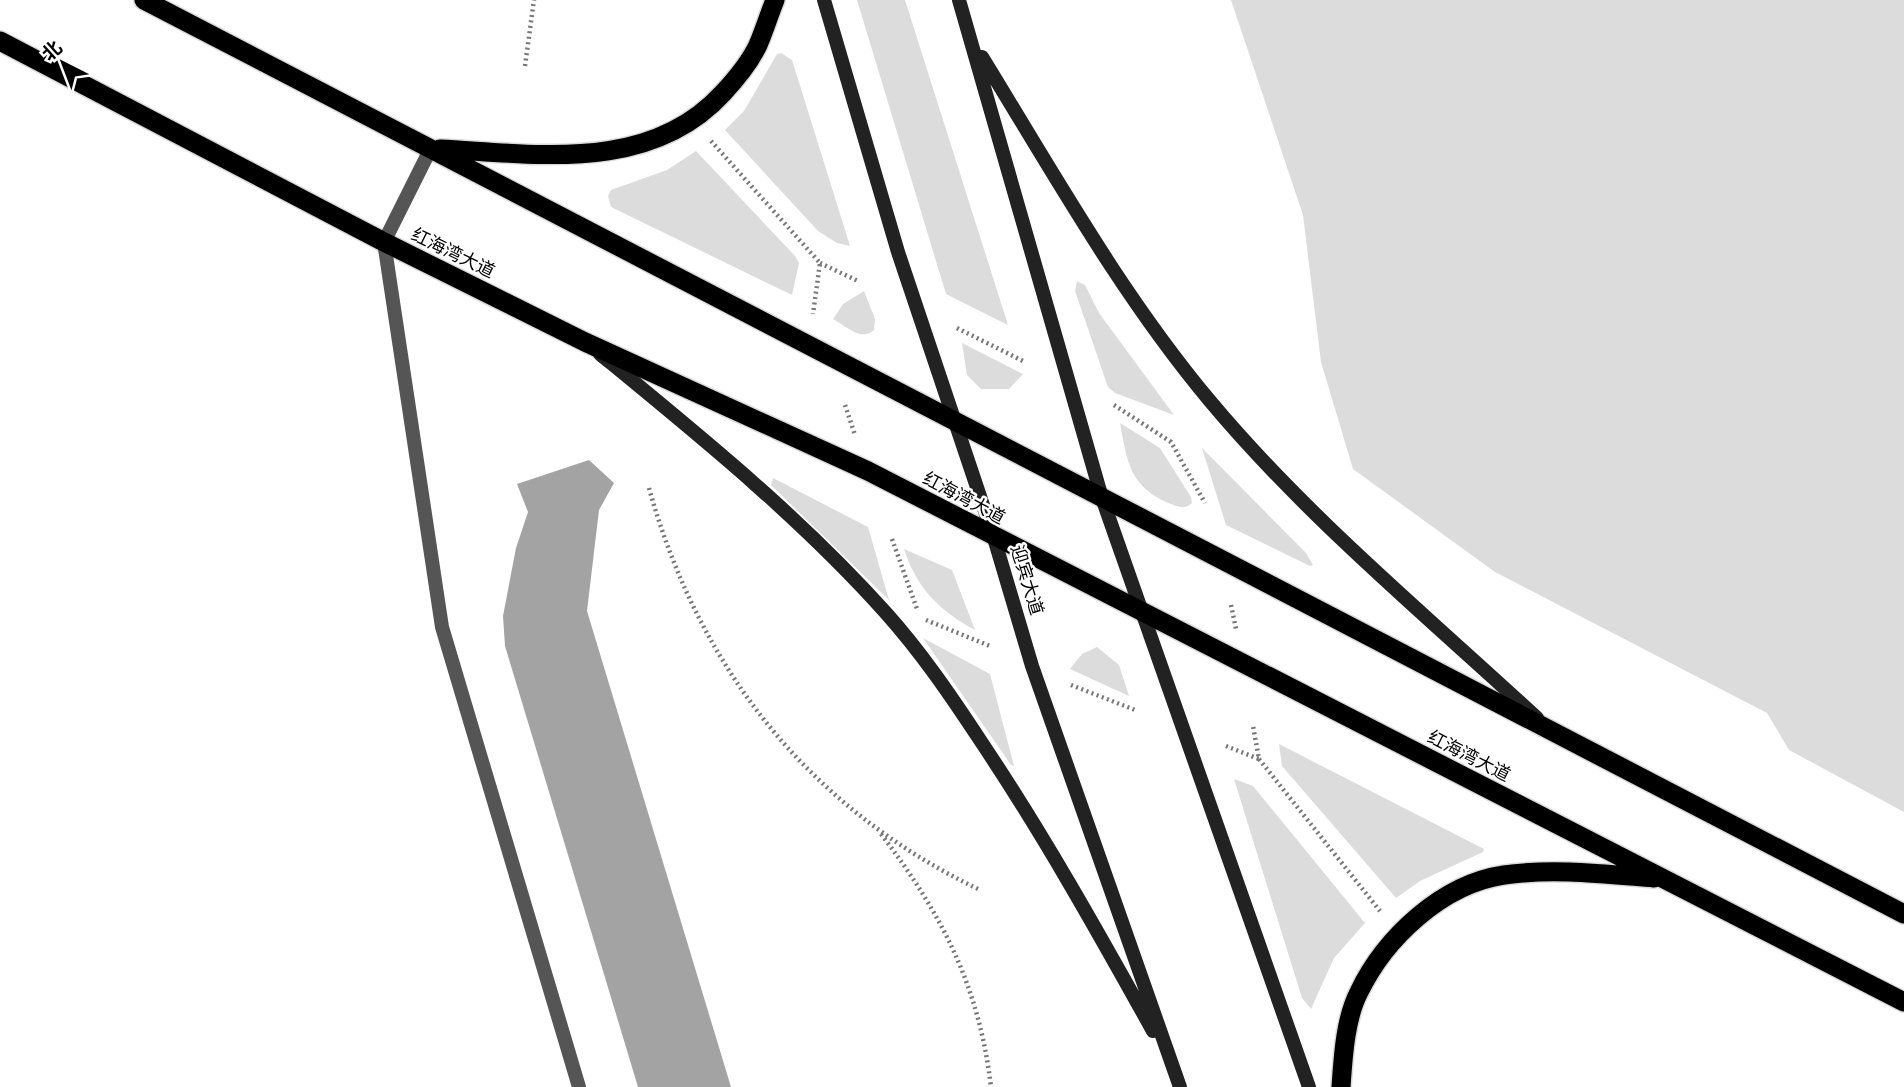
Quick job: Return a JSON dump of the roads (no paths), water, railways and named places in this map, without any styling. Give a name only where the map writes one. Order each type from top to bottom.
[{"type":"highway","points":[[144,0],[1904,914]]},
{"type":"highway","points":[[431,148],[589,155],[644,145],[679,129],[710,107],[735,80],[757,47],[775,0]]},
{"type":"highway","name":"红海湾大道","points":[[0,41],[384,242],[586,342],[868,471],[1904,1002]]},
{"type":"highway","points":[[1342,1087],[1343,1056],[1357,994],[1385,952],[1431,907],[1459,890],[1502,876],[1562,872],[1662,878]]},
{"type":"main road","name":"迎宾大道","points":[[824,0],[898,251],[995,538],[1032,666],[1180,1087]]},
{"type":"main road","points":[[959,0],[1102,498],[1309,1087]]},
{"type":"main road","points":[[973,43],[1118,275],[1154,329],[1211,402],[1250,448],[1551,731]]},
{"type":"main road","points":[[586,342],[739,467],[860,586],[919,653],[975,732],[1054,855],[1173,1065]]},
{"type":"street","points":[[431,148],[384,242],[442,627],[579,1087]]}]
